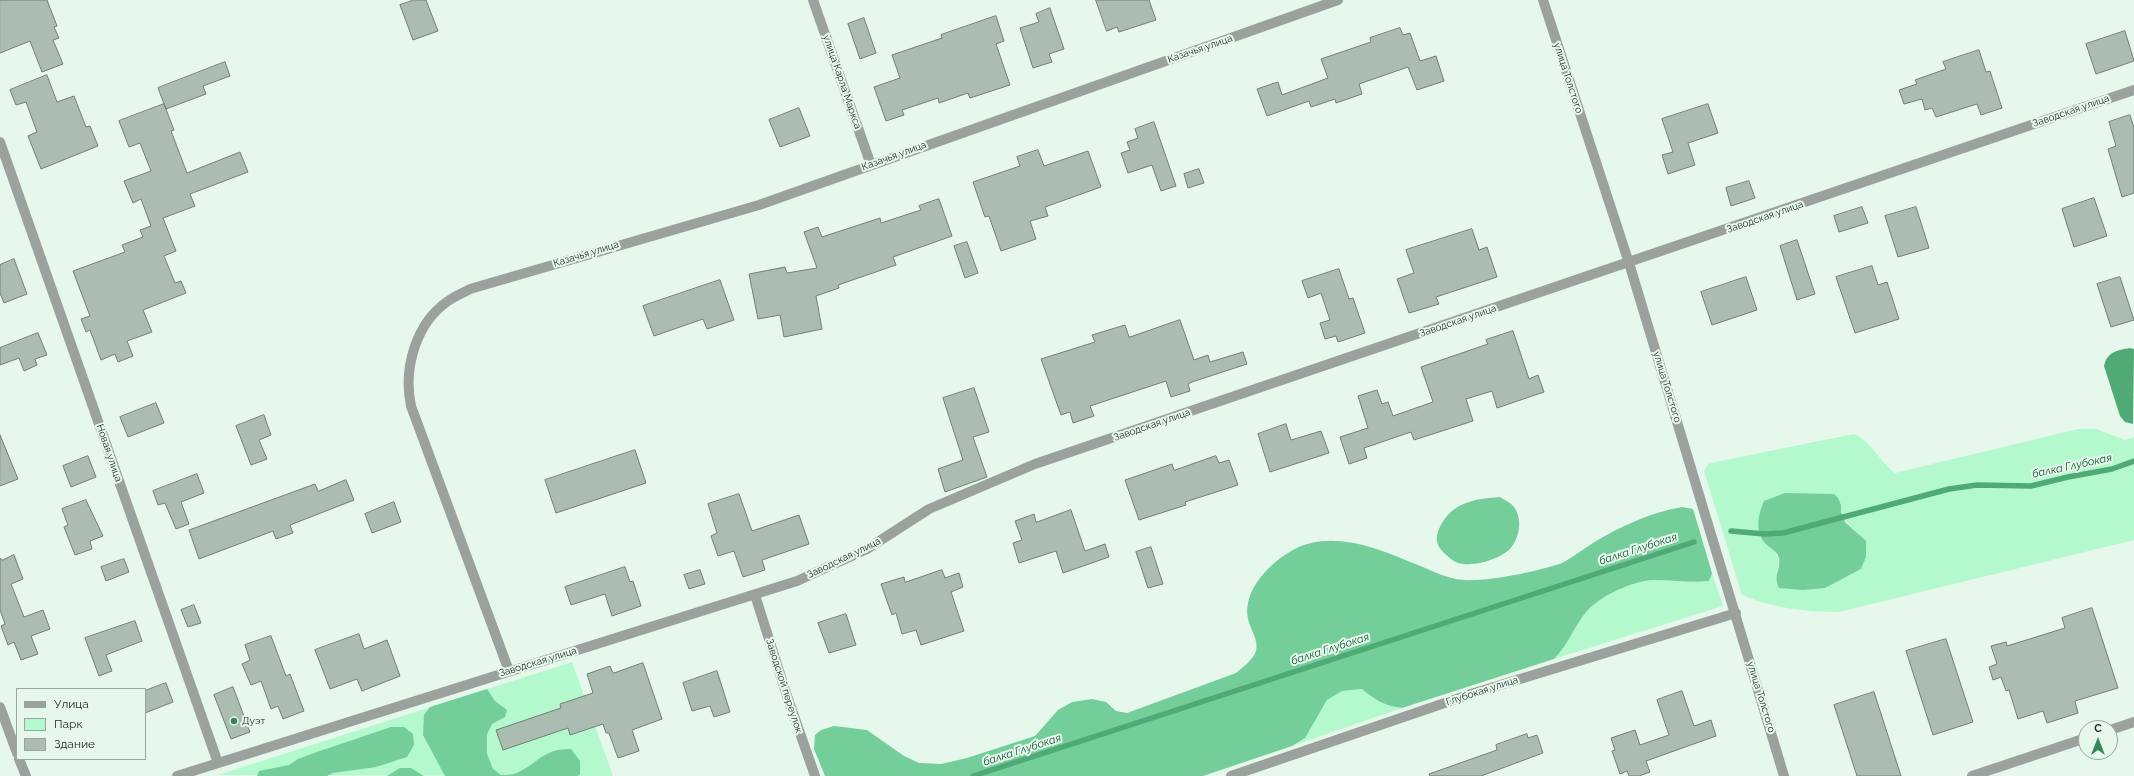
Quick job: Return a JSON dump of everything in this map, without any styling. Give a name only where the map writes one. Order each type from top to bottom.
[{"type":"street","name":"улица Карла Маркса","points":[[813,0],[871,165]]},
{"type":"street","name":"Казачья улица","points":[[508,671],[411,406],[408,378],[412,355],[425,324],[448,301],[470,289],[759,205],[1338,0]]},
{"type":"street","name":"улица Толстого","points":[[1543,0],[1629,263],[1784,776]]},
{"type":"street","name":"Заводская улица","points":[[177,776],[508,671],[755,595],[838,563],[867,549],[929,509],[1035,464],[2134,90]]},
{"type":"street","name":"Новая улица","points":[[0,142],[218,763]]},
{"type":"street","name":"Заводской переулок","points":[[755,595],[787,696],[815,776]]},
{"type":"street","name":"Глубокая улица","points":[[1231,776],[1471,694],[1736,613]]},
{"type":"street","points":[[0,707],[16,750]]},
{"type":"street","points":[[2118,727],[2134,722]]},
{"type":"street","points":[[1972,776],[2078,741]]},
{"type":"street","points":[[19,760],[26,776]]},
{"type":"green space","points":[[2078,429],[2096,429],[2125,440],[2134,437],[2134,540],[1839,612],[1815,611],[1777,606],[1742,595],[1704,471],[1708,464],[1854,434],[1866,442],[1895,473]],"holes":[[[1821,494],[1833,494],[1841,505],[1842,514],[1857,533],[1861,569],[1845,577],[1776,573],[1779,564],[1776,553],[1766,544]]]},
{"type":"green space","points":[[1712,573],[1723,606],[1554,659],[1564,647],[1587,611],[1600,600],[1617,590],[1636,583],[1653,580],[1694,582],[1708,581]]},
{"type":"green space","points":[[572,662],[613,776],[218,775]]},
{"type":"green space","points":[[1362,689],[1380,702],[1390,706],[1402,708],[1292,746],[1305,738],[1327,700],[1342,691]]},
{"type":"shaded area","points":[[2130,348],[2134,349],[2133,424],[2125,422],[2120,416],[2104,366],[2105,361],[2113,352]]},
{"type":"shaded area","points":[[1785,493],[1834,494],[1838,498],[1845,522],[1866,541],[1866,557],[1861,569],[1825,588],[1803,590],[1779,588],[1777,576],[1779,558],[1763,540],[1760,535],[1758,524],[1764,501]]},
{"type":"shaded area","points":[[1500,497],[1512,505],[1518,516],[1518,533],[1510,549],[1498,557],[1481,563],[1464,564],[1451,559],[1441,549],[1437,542],[1437,534],[1444,520],[1450,513],[1464,504],[1481,499]]},
{"type":"shaded area","points":[[1682,507],[1693,509],[1712,573],[1709,581],[1695,582],[1653,580],[1636,583],[1617,590],[1600,600],[1587,611],[1564,647],[1554,659],[1402,708],[1390,706],[1380,702],[1362,689],[1342,691],[1327,700],[1305,738],[1292,746],[1203,776],[825,776],[814,749],[815,735],[821,730],[834,726],[867,730],[904,756],[919,763],[941,764],[967,758],[1035,736],[1058,710],[1072,702],[1092,699],[1106,702],[1116,711],[1127,713],[1236,673],[1245,666],[1255,654],[1257,647],[1249,623],[1247,608],[1249,598],[1254,588],[1260,578],[1276,562],[1293,550],[1307,544],[1322,541],[1353,543],[1399,557],[1451,578],[1474,580],[1499,578],[1562,563],[1614,531],[1658,513]]},
{"type":"shaded area","points":[[487,689],[495,701],[507,710],[505,717],[492,724],[487,734],[487,754],[493,769],[501,775],[515,774],[553,751],[571,749],[580,761],[580,774],[578,776],[445,776],[423,735],[424,715],[430,707]]},
{"type":"shaded area","points":[[391,727],[404,727],[413,734],[414,745],[407,757],[376,767],[333,773],[327,776],[257,776],[259,771],[289,765],[298,759],[314,753]]},
{"type":"shaded area","points":[[400,768],[411,768],[424,776],[387,776]]},
{"type":"building","points":[[0,0],[47,0],[57,26],[54,27],[59,38],[53,40],[63,64],[42,72],[30,41],[0,53]]},
{"type":"building","points":[[414,0],[426,0],[438,31],[413,40],[400,5]]},
{"type":"building","points":[[1096,0],[1149,0],[1156,20],[1119,32],[1117,27],[1107,31]]},
{"type":"building","points":[[1050,8],[1064,49],[1049,54],[1052,62],[1033,68],[1020,28],[1039,22],[1036,14]]},
{"type":"building","points":[[996,16],[1004,41],[996,44],[1010,85],[970,98],[968,93],[939,103],[938,98],[902,110],[904,115],[886,121],[874,87],[900,78],[892,55],[942,38],[941,35]]},
{"type":"building","points":[[864,18],[876,53],[860,59],[848,24]]},
{"type":"building","points":[[1400,28],[1403,35],[1410,33],[1420,61],[1436,56],[1444,81],[1417,90],[1408,67],[1359,84],[1362,94],[1336,103],[1335,99],[1311,107],[1309,101],[1267,116],[1257,89],[1278,82],[1282,95],[1328,78],[1321,59],[1371,42],[1370,38]]},
{"type":"building","points":[[2125,31],[2134,61],[2096,74],[2086,44]]},
{"type":"building","points":[[1979,50],[1986,72],[1990,71],[2002,108],[1981,115],[1977,104],[1936,117],[1932,108],[1925,110],[1922,99],[1904,104],[1899,90],[1917,84],[1915,80],[1946,69],[1943,62]]},
{"type":"building","points":[[225,62],[230,76],[203,86],[206,94],[166,109],[158,88]]},
{"type":"building","points":[[47,75],[57,102],[74,96],[86,127],[90,126],[98,146],[41,169],[28,136],[37,132],[26,102],[16,105],[10,90]]},
{"type":"building","points":[[164,104],[174,130],[171,131],[187,173],[240,152],[248,172],[190,194],[195,206],[163,218],[176,251],[164,256],[175,283],[181,281],[186,293],[143,310],[152,332],[127,341],[133,356],[118,362],[115,354],[101,360],[90,330],[86,332],[81,319],[90,316],[73,271],[125,252],[122,245],[143,237],[140,230],[151,226],[141,199],[133,203],[124,181],[151,171],[140,143],[129,147],[119,121]]},
{"type":"building","points":[[1708,104],[1718,133],[1688,143],[1695,165],[1668,174],[1662,155],[1673,152],[1662,119]]},
{"type":"building","points":[[799,108],[810,136],[780,147],[769,120]]},
{"type":"building","points":[[2130,115],[2134,128],[2134,193],[2122,197],[2108,149],[2116,146],[2109,122]]},
{"type":"building","points":[[1154,122],[1176,186],[1161,191],[1152,165],[1128,173],[1121,153],[1130,150],[1127,142],[1138,138],[1135,129]]},
{"type":"building","points":[[1038,150],[1044,166],[1088,151],[1101,187],[1045,207],[1048,216],[1030,221],[1036,239],[1001,251],[989,216],[985,217],[973,182],[1020,166],[1017,157]]},
{"type":"building","points":[[1199,169],[1204,183],[1188,188],[1184,174]]},
{"type":"building","points":[[1749,181],[1755,198],[1731,206],[1726,188]]},
{"type":"building","points":[[2094,198],[2107,236],[2074,247],[2062,209]]},
{"type":"building","points":[[939,199],[952,236],[893,257],[896,265],[838,285],[839,288],[816,296],[822,329],[784,337],[780,315],[758,319],[749,274],[785,267],[787,273],[817,268],[804,232],[818,227],[822,237],[880,218],[881,223],[921,210],[919,206]]},
{"type":"building","points":[[1862,207],[1868,223],[1839,232],[1834,216]]},
{"type":"building","points":[[1916,207],[1929,248],[1898,257],[1885,216]]},
{"type":"building","points":[[1472,229],[1479,250],[1487,247],[1497,277],[1436,297],[1439,304],[1409,313],[1397,279],[1414,273],[1406,250]]},
{"type":"building","points":[[1797,240],[1815,294],[1797,300],[1780,246]]},
{"type":"building","points":[[967,242],[978,273],[965,278],[954,246]]},
{"type":"building","points":[[14,259],[27,294],[4,303],[0,293],[0,265]]},
{"type":"building","points":[[1872,266],[1878,285],[1887,282],[1899,319],[1855,333],[1836,277]]},
{"type":"building","points":[[1339,269],[1349,299],[1353,298],[1365,333],[1338,342],[1336,336],[1325,339],[1320,323],[1330,320],[1321,293],[1308,298],[1302,281]]},
{"type":"building","points":[[1746,277],[1757,310],[1712,325],[1701,292]]},
{"type":"building","points":[[2120,277],[2134,320],[2111,327],[2097,284]]},
{"type":"building","points":[[720,280],[734,320],[707,329],[703,319],[654,336],[643,306]]},
{"type":"building","points":[[1180,320],[1194,360],[1208,355],[1210,362],[1243,352],[1247,364],[1192,382],[1188,384],[1190,391],[1171,397],[1166,381],[1090,406],[1094,416],[1073,423],[1070,412],[1061,415],[1041,359],[1095,342],[1092,335],[1125,325],[1129,337]]},
{"type":"building","points":[[1513,331],[1529,379],[1538,375],[1544,392],[1497,408],[1492,391],[1466,399],[1473,421],[1414,440],[1411,432],[1364,448],[1367,458],[1349,464],[1340,437],[1368,428],[1358,396],[1377,390],[1382,404],[1388,402],[1393,416],[1433,402],[1421,367],[1488,344],[1486,340]]},
{"type":"building","points":[[38,333],[47,355],[35,359],[37,365],[24,371],[19,358],[0,365],[0,348]]},
{"type":"building","points":[[974,388],[989,432],[973,437],[987,477],[945,492],[938,469],[963,460],[943,398]]},
{"type":"building","points":[[156,403],[164,423],[128,437],[120,417]]},
{"type":"building","points":[[264,415],[271,435],[259,440],[267,459],[251,465],[236,426]]},
{"type":"building","points":[[1286,424],[1291,440],[1321,431],[1329,453],[1270,472],[1258,434]]},
{"type":"building","points":[[0,435],[18,479],[0,486]]},
{"type":"building","points":[[635,450],[646,483],[556,513],[545,480]]},
{"type":"building","points":[[88,456],[96,477],[71,487],[63,466]]},
{"type":"building","points":[[1216,456],[1219,463],[1229,460],[1238,485],[1185,502],[1186,505],[1139,520],[1125,480],[1172,464],[1174,470]]},
{"type":"building","points":[[197,474],[204,493],[181,502],[189,524],[176,529],[165,503],[158,505],[153,491]]},
{"type":"building","points":[[346,480],[354,500],[290,525],[293,533],[276,539],[273,531],[199,559],[189,530],[315,484],[318,491]]},
{"type":"building","points":[[739,494],[752,531],[799,515],[809,544],[762,560],[765,570],[743,577],[734,551],[718,556],[711,536],[717,533],[708,504]]},
{"type":"building","points":[[86,500],[103,536],[90,541],[92,549],[75,555],[64,527],[68,525],[62,509]]},
{"type":"building","points":[[394,502],[401,522],[372,533],[365,514]]},
{"type":"building","points":[[1071,510],[1085,551],[1105,544],[1109,557],[1063,573],[1056,551],[1019,563],[1013,543],[1022,540],[1015,521],[1034,514],[1036,522]]},
{"type":"building","points":[[1151,547],[1163,584],[1148,588],[1136,552]]},
{"type":"building","points":[[14,555],[23,579],[11,584],[24,617],[43,610],[50,629],[31,636],[38,654],[21,660],[14,642],[8,645],[1,626],[5,624],[0,610],[0,558],[2,560]]},
{"type":"building","points":[[124,559],[129,572],[106,581],[101,567]]},
{"type":"building","points":[[625,567],[630,582],[633,581],[641,606],[612,616],[605,594],[571,605],[565,587]]},
{"type":"building","points":[[700,570],[705,584],[689,589],[684,575]]},
{"type":"building","points":[[942,570],[945,578],[959,573],[963,587],[951,592],[964,631],[921,645],[916,630],[902,634],[896,613],[892,615],[881,584],[904,577],[905,582]]},
{"type":"building","points":[[194,605],[201,623],[188,627],[181,610]]},
{"type":"building","points":[[2092,608],[2118,688],[2075,701],[2078,713],[2047,723],[2043,711],[2018,719],[2009,690],[2006,691],[2001,677],[1993,680],[1989,667],[1997,664],[1991,646],[2006,642],[2007,646],[2065,628],[2062,618]]},
{"type":"building","points":[[846,614],[856,645],[829,653],[818,623]]},
{"type":"building","points":[[135,621],[142,641],[106,655],[112,671],[99,676],[85,638]]},
{"type":"building","points":[[359,634],[364,649],[387,640],[400,676],[362,691],[357,679],[330,689],[315,650]]},
{"type":"building","points":[[271,636],[286,676],[290,674],[304,711],[283,719],[278,706],[271,709],[261,681],[251,685],[242,664],[250,660],[245,645]]},
{"type":"building","points":[[1946,639],[1973,722],[1933,735],[1906,651]]},
{"type":"building","points":[[643,663],[662,719],[632,730],[639,751],[618,758],[609,733],[606,733],[603,724],[570,735],[568,728],[503,750],[496,730],[561,708],[560,704],[593,693],[587,674],[610,666],[613,673]]},
{"type":"building","points":[[717,671],[730,712],[714,717],[710,706],[692,711],[683,683]]},
{"type":"building","points":[[166,683],[173,702],[146,713],[146,691]]},
{"type":"building","points":[[233,687],[250,732],[231,739],[214,695]]},
{"type":"building","points":[[1682,691],[1694,726],[1711,720],[1716,736],[1646,761],[1650,772],[1639,776],[1629,776],[1627,771],[1620,774],[1612,751],[1615,750],[1611,738],[1635,730],[1640,745],[1669,735],[1657,700]]},
{"type":"building","points":[[1874,692],[1901,776],[1857,776],[1834,705]]},
{"type":"building","points":[[1527,734],[1528,738],[1537,735],[1543,753],[1481,776],[1430,776],[1429,774],[1497,750],[1496,745]]},
{"type":"waterway","name":"балка Глубокая","points":[[1731,531],[1765,534],[1783,533],[1949,489],[1977,485],[2031,486],[2068,477],[2112,469],[2134,461]]},
{"type":"waterway","name":"балка Глубокая","points":[[973,776],[1694,542]]},
{"type":"place","name":"Дуэт","points":[[234,721]]}]
